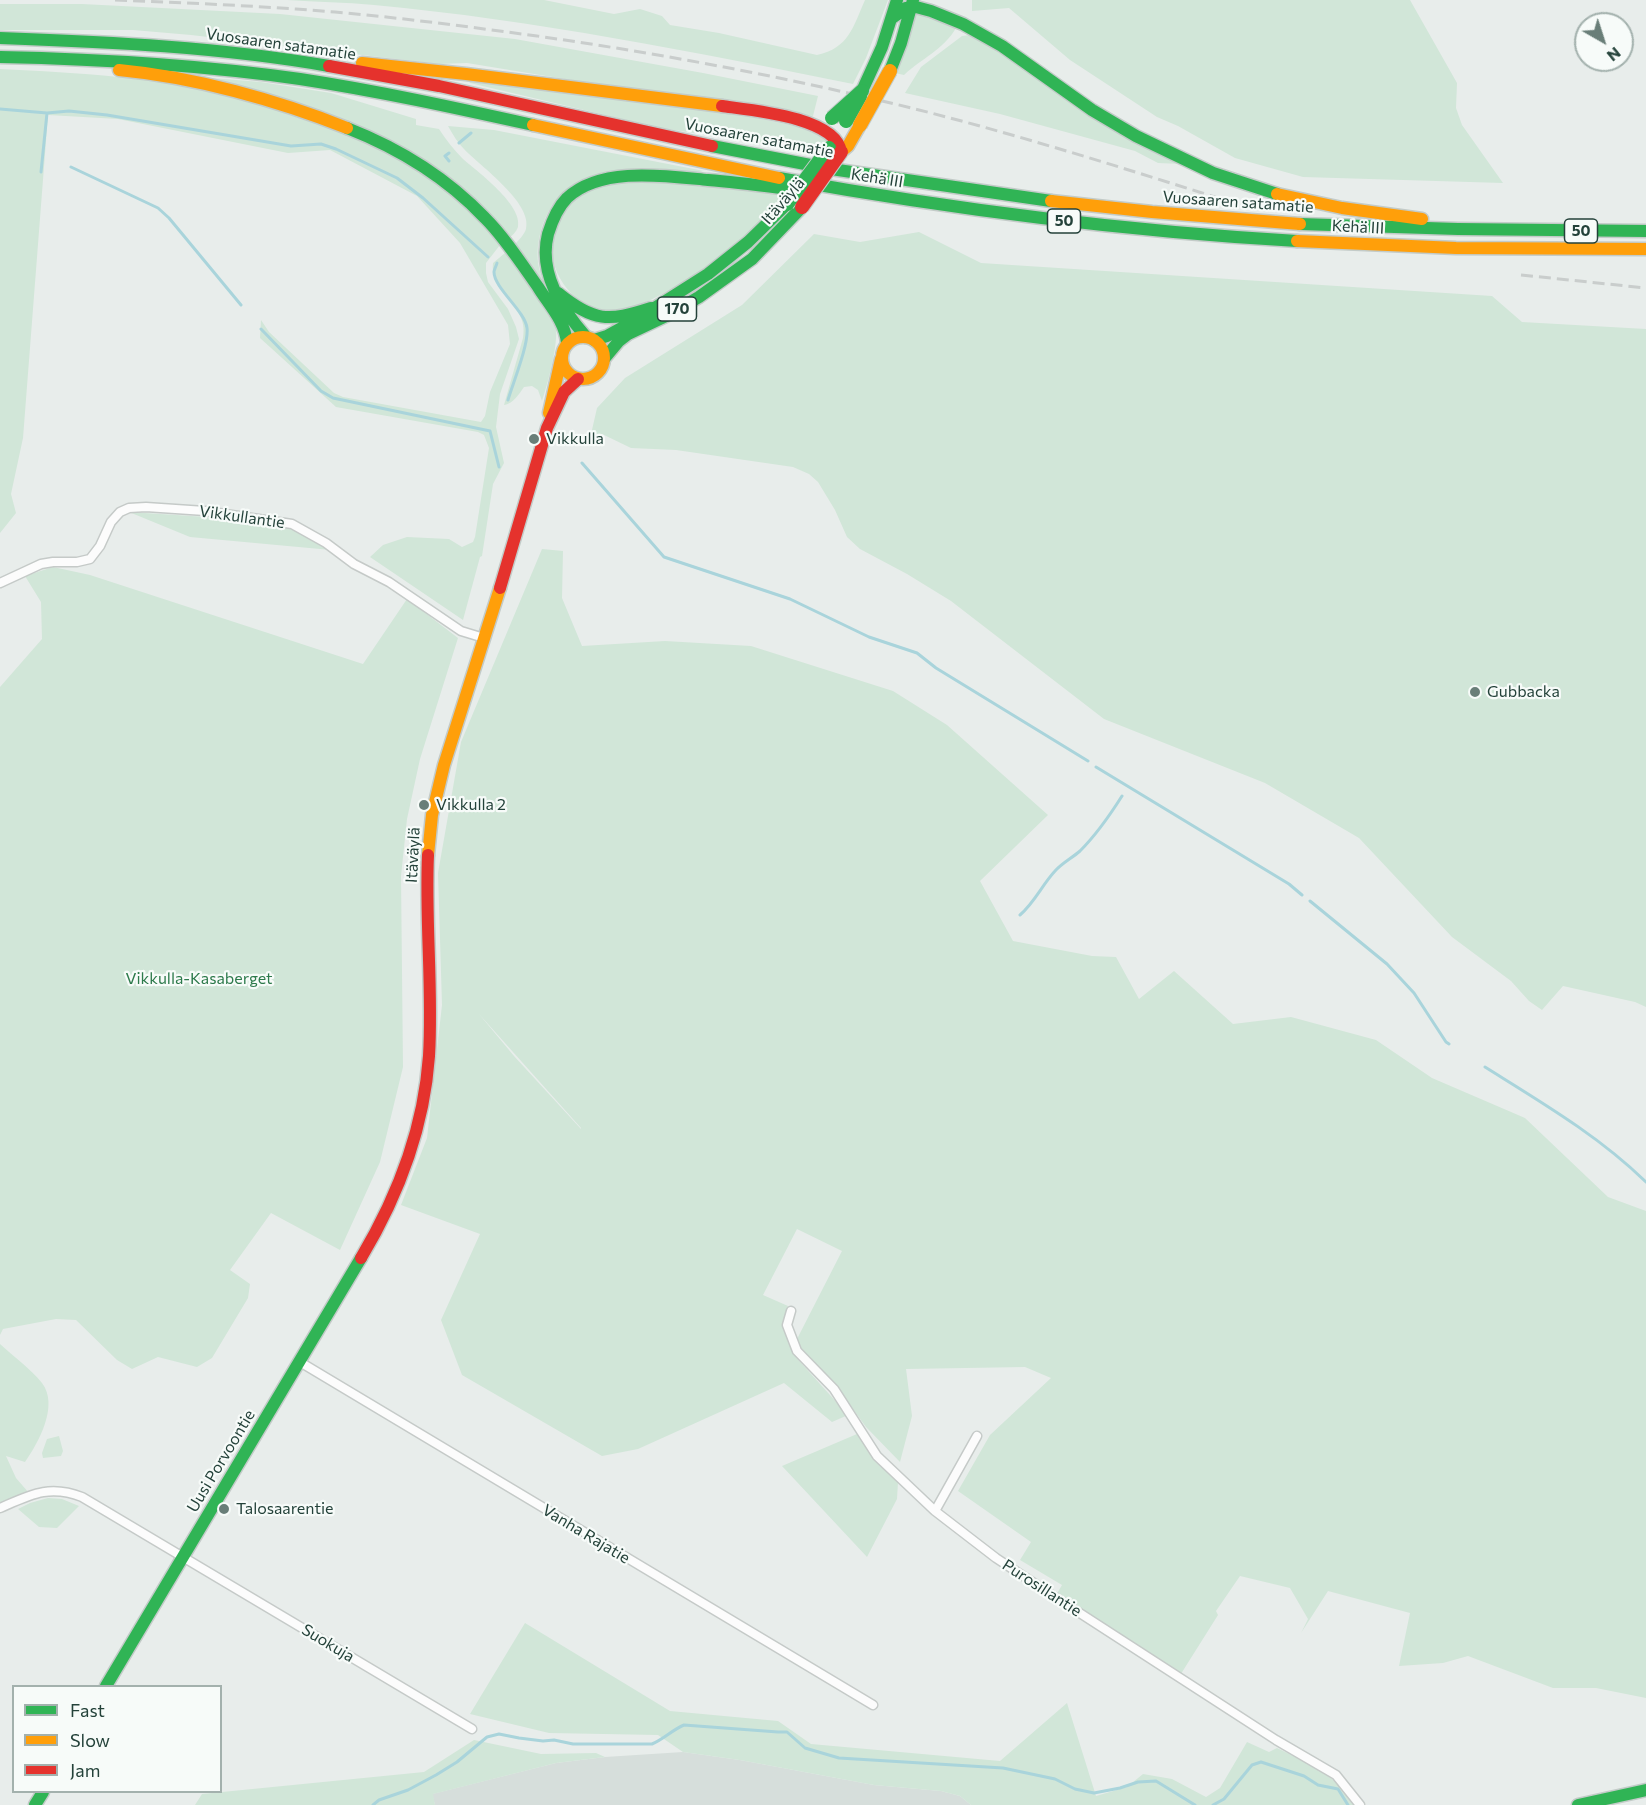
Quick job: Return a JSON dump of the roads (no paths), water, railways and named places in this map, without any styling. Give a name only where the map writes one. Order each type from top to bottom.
[{"type":"main road","points":[[309,62],[367,63],[477,75],[761,111],[815,124],[839,119],[862,91],[874,67],[897,0]]},
{"type":"main road","points":[[933,0],[959,22]]},
{"type":"main road","points":[[892,18],[912,4],[959,22],[1002,45],[1084,104],[1112,121],[1169,153],[1215,174],[1315,204],[1364,213],[1426,220],[1491,222],[1516,231]]},
{"type":"main road","name":"Itäväylä","points":[[590,338],[607,336],[721,265],[761,231],[835,147],[848,146],[890,71],[912,4]]},
{"type":"main road","name":"Vuosaaren satamatie","points":[[0,38],[146,44],[309,62],[416,81],[825,168],[1020,197],[1243,220],[1344,226],[1516,231]]},
{"type":"main road","name":"Vuosaaren satamatie","points":[[0,57],[144,62],[337,85],[820,186]]},
{"type":"main road","points":[[40,57],[66,66],[125,70],[184,80],[277,102],[328,120],[402,154],[455,190],[500,235],[562,323],[567,343]]},
{"type":"main road","name":"Itäväylä","points":[[604,359],[628,334],[699,297],[744,265],[768,243],[802,207],[835,147],[839,119]]},
{"type":"main road","points":[[815,124],[835,147]]},
{"type":"main road","points":[[590,338],[573,339],[567,343],[563,351],[561,359],[563,367],[578,379],[594,376],[602,366],[603,352],[590,338],[569,319],[562,308],[545,259],[547,234],[556,212],[579,189],[595,181],[619,175],[684,177],[781,188],[820,186]]},
{"type":"main road","name":"Kehä III","points":[[820,186],[1056,220],[1224,236],[1427,247],[1646,249]]},
{"type":"main road","name":"50","points":[[1516,231],[1646,231]]},
{"type":"main road","points":[[555,291],[579,309],[592,316],[603,318],[627,316],[651,308]]},
{"type":"main road","name":"Itäväylä","points":[[548,428],[551,400],[561,359]]},
{"type":"main road","name":"Itäväylä","points":[[364,1253],[405,1169],[414,1142],[425,1089],[430,1004],[427,875],[432,818],[446,760],[548,428],[563,392],[570,383],[578,379]]},
{"type":"main road","name":"Uusi Porvoontie","points":[[106,1685],[364,1253]]},
{"type":"main road","points":[[1578,1805],[1646,1790]]},
{"type":"street","name":"Vikkullantie","points":[[0,584],[41,564],[90,559],[100,546],[111,522],[120,512],[129,508],[205,511],[292,524],[326,543],[354,564],[389,582],[460,631],[484,639]]},
{"type":"street","name":"Purosillantie","points":[[791,1311],[787,1324],[797,1352],[834,1389],[877,1456],[935,1511],[996,1558],[1035,1584],[1276,1740],[1336,1775],[1360,1805]]},
{"type":"street","name":"Vanha Rajatie","points":[[300,1362],[873,1705]]},
{"type":"street","points":[[935,1511],[977,1436]]},
{"type":"street","points":[[0,1508],[40,1492],[58,1490],[71,1492],[182,1558]]},
{"type":"street","name":"Suokuja","points":[[182,1558],[472,1729]]},
{"type":"waterway","points":[[0,109],[47,113],[69,111],[107,115],[291,146],[321,144],[397,178],[423,198],[488,257]]},
{"type":"waterway","points":[[41,172],[47,113]]},
{"type":"waterway","points":[[459,143],[471,133]]},
{"type":"waterway","points":[[449,153],[445,156],[449,161]]},
{"type":"waterway","points":[[71,167],[158,208],[169,218],[241,305]]},
{"type":"waterway","points":[[497,263],[495,278],[521,314],[527,328],[523,353],[508,400]]},
{"type":"waterway","points":[[261,329],[321,391],[333,398],[490,431],[499,467]]},
{"type":"waterway","points":[[582,463],[664,557],[790,599],[869,637],[917,653],[936,668],[1088,761]]},
{"type":"waterway","points":[[1096,767],[1289,884],[1302,895]]},
{"type":"waterway","points":[[1020,915],[1055,871],[1092,838],[1122,796]]},
{"type":"waterway","points":[[1310,901],[1387,964],[1414,993],[1449,1044]]},
{"type":"waterway","points":[[1485,1067],[1589,1135],[1646,1182]]},
{"type":"waterway","points":[[373,1805],[379,1800],[408,1790],[436,1775],[457,1762],[487,1737],[499,1734],[573,1744],[652,1744],[684,1725],[787,1732],[805,1748],[839,1758],[1003,1768],[1055,1779],[1075,1789],[1094,1793],[1138,1782],[1156,1781],[1195,1805]]},
{"type":"waterway","points":[[1213,1805],[1224,1799],[1252,1765],[1261,1762],[1304,1776],[1318,1785],[1338,1789],[1348,1805]]},
{"type":"railway","points":[[115,0],[335,12],[462,26],[637,51],[785,79],[931,113],[1039,143],[1218,198]]},
{"type":"railway","points":[[1521,275],[1646,288]]},
{"type":"place","name":"Vikkulla","points":[[534,439]]},
{"type":"place","name":"Gubbacka","points":[[1475,692]]},
{"type":"place","name":"Vikkulla 2","points":[[424,805]]},
{"type":"place","name":"Talosaarentie","points":[[224,1509]]},
{"type":"park label","name":"Vikkulla-Kasaberget","points":[[199,979]]}]
